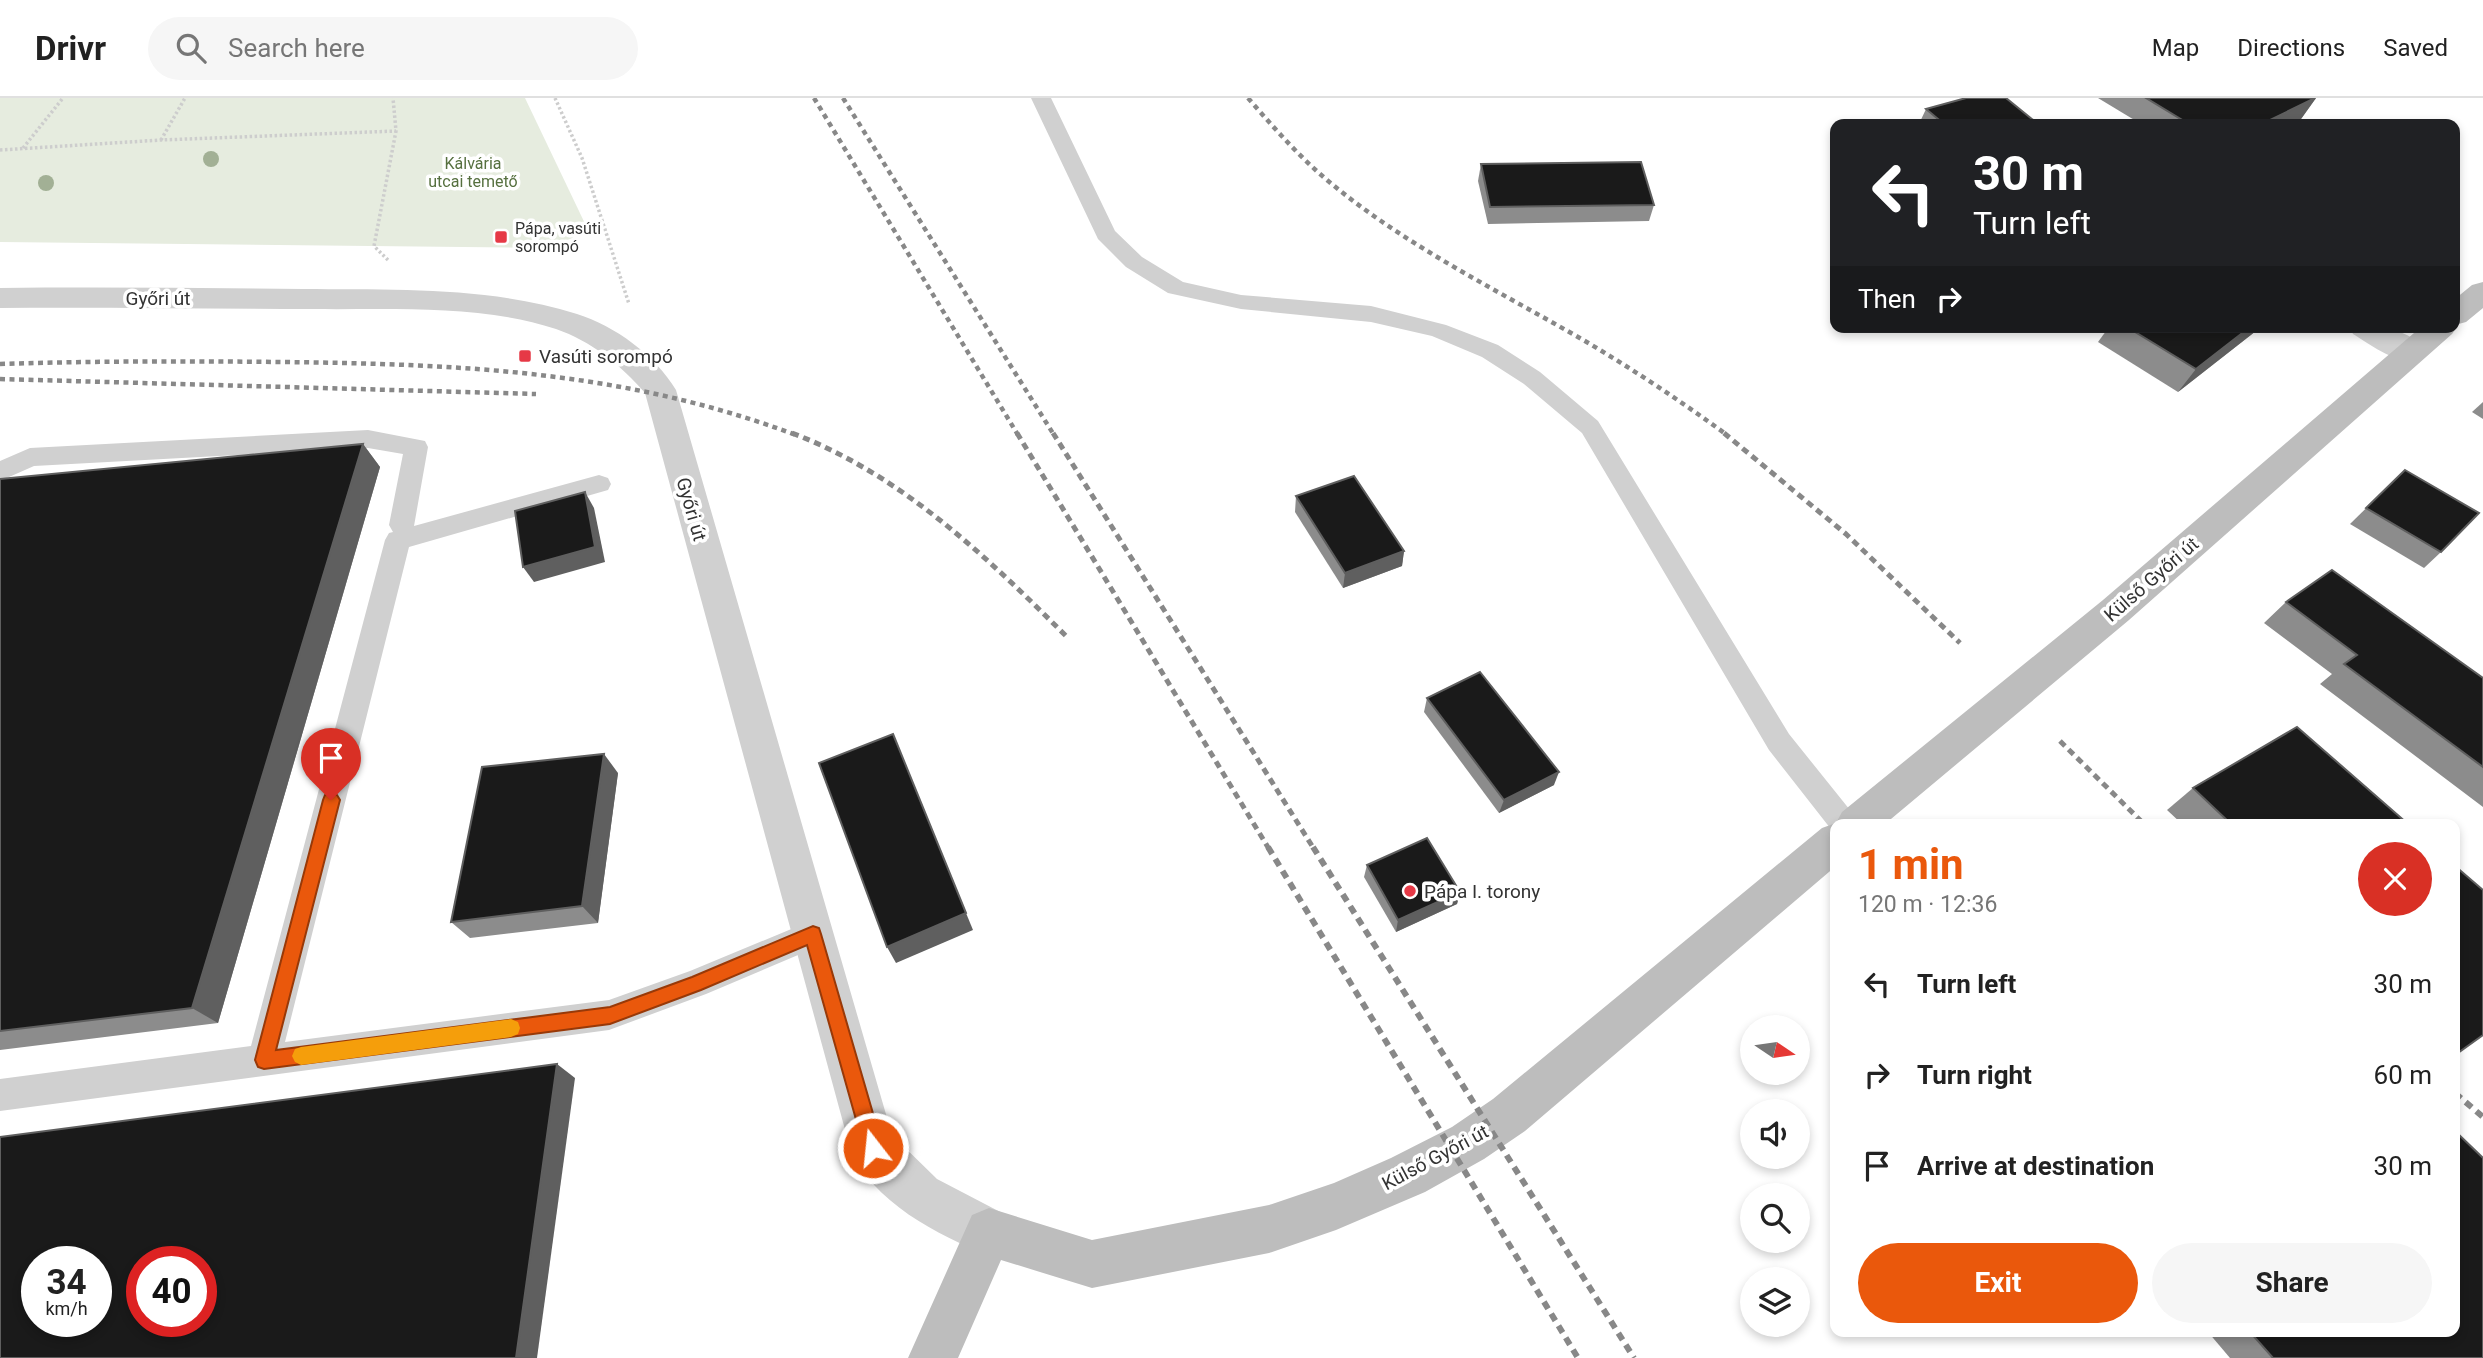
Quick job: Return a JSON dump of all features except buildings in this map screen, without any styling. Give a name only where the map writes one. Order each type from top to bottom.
[{"type":"main road","points":[[2460,311],[2483,292]]},
{"type":"main road","name":"Külső Győri út","points":[[1862,819],[2116,610],[2434,333]]},
{"type":"main road","name":"Külső Győri út","points":[[989,1232],[1092,1264],[1269,1229],[1336,1206],[1408,1175],[1468,1143],[1509,1115],[1830,846]]},
{"type":"main road","points":[[933,1358],[989,1232]]},
{"type":"street","name":"Győri út","points":[[0,298],[410,300],[516,308],[569,323],[603,338],[638,363],[660,390],[873,1148],[920,1196],[989,1232]]},
{"type":"street","points":[[2375,333],[2410,352]]},
{"type":"lane","points":[[1041,98],[1106,234],[1134,262],[1176,288],[1241,302],[1371,314],[1438,330],[1490,351],[1532,378],[1590,428],[1779,742],[1839,819]]},
{"type":"lane","points":[[0,472],[30,457],[368,439],[416,447],[402,525]]},
{"type":"lane","points":[[264,1060],[398,540],[599,484]]},
{"type":"lane","points":[[0,1096],[610,1015],[695,984],[813,934]]},
{"type":"path","points":[[23,148],[63,98]]},
{"type":"path","points":[[161,140],[185,98]]},
{"type":"path","points":[[390,263],[374,246],[396,131],[393,98]]},
{"type":"path","points":[[555,98],[582,158],[630,304],[603,338]]},
{"type":"path","points":[[0,150],[161,140],[396,131]]},
{"type":"green space","name":"Kálvária utcai temető","points":[[0,98],[525,98],[589,232],[545,248],[0,242]]},
{"type":"railway","points":[[814,98],[1018,435]]},
{"type":"railway","points":[[843,98],[1054,435]]},
{"type":"railway","points":[[1248,98],[1310,165],[1394,230],[1625,365],[1727,435]]},
{"type":"railway","points":[[0,364],[281,362],[478,369],[605,384],[669,397],[796,435]]},
{"type":"railway","points":[[0,379],[536,394]]},
{"type":"railway","points":[[792,433],[870,471],[941,521],[1007,578],[1069,639]]},
{"type":"railway","points":[[1017,433],[1269,849]]},
{"type":"railway","points":[[1053,433],[1314,849]]},
{"type":"railway","points":[[1724,433],[1846,534],[1960,643]]},
{"type":"railway","points":[[2060,741],[2139,819]]},
{"type":"railway","points":[[1268,847],[1578,1358]]},
{"type":"railway","points":[[1313,847],[1634,1358]]},
{"type":"railway","points":[[2460,1097],[2483,1117]]},
{"type":"slow traffic","points":[[301,1056],[511,1028]]},
{"type":"place","name":"Pápa, vasúti sorompó","points":[[501,237]]},
{"type":"place","name":"Vasúti sorompó","points":[[525,356]]},
{"type":"place","name":"Pápa I. torony","points":[[1410,891]]},
{"type":"route","points":[[331,800],[264,1060],[610,1015],[695,984],[813,934],[873,1148]]}]
